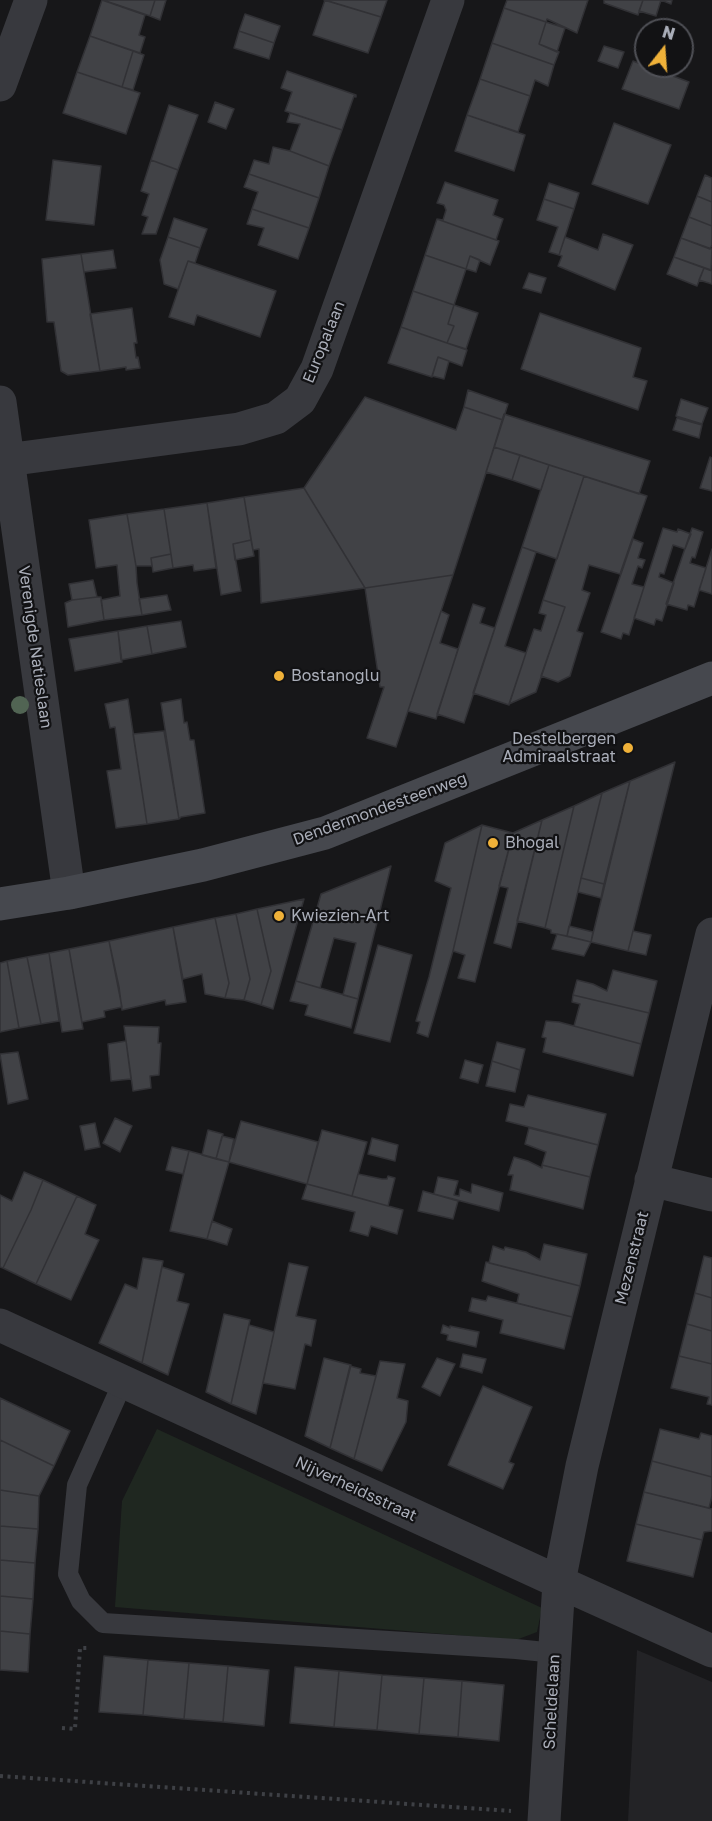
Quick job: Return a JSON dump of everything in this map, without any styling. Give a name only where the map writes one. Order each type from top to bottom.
[{"type":"main road","name":"Dendermondesteenweg","points":[[0,904],[69,893],[203,865],[325,833],[712,678]]},
{"type":"street","points":[[0,86],[31,0]]},
{"type":"street","name":"Europalaan","points":[[4,460],[239,429],[276,418],[300,400],[317,369],[448,0]]},
{"type":"street","name":"Verenigde Natieslaan","points":[[0,402],[4,460],[69,893]]},
{"type":"street","name":"Mezenstraat","points":[[559,1582],[582,1466],[712,934]]},
{"type":"street","points":[[651,1180],[712,1195]]},
{"type":"street","name":"Nijverheidsstraat","points":[[0,1325],[712,1651]]},
{"type":"street","name":"Scheldelaan","points":[[544,1817],[559,1582]]},
{"type":"lane","points":[[123,1382],[77,1485],[68,1574],[81,1601],[103,1623],[555,1653]]},
{"type":"path","points":[[62,1728],[75,1729],[80,1648],[92,1648]]},
{"type":"path","points":[[0,1776],[544,1817]]},
{"type":"shaded area","points":[[157,1429],[542,1608],[537,1632],[516,1640],[115,1607],[122,1501]]},
{"type":"shaded area","points":[[637,1650],[712,1682],[712,1821],[628,1821]]},
{"type":"building","points":[[102,0],[145,15],[139,35],[145,37],[140,53],[90,36]]},
{"type":"building","points":[[103,0],[155,0],[150,16]]},
{"type":"building","points":[[155,0],[166,0],[160,20],[150,16]]},
{"type":"building","points":[[324,0],[387,0],[381,17]]},
{"type":"building","points":[[325,0],[381,17],[368,53],[313,35]]},
{"type":"building","points":[[507,0],[588,0],[577,33],[547,19],[546,22],[504,8]]},
{"type":"building","points":[[604,0],[643,0],[638,15],[604,3]]},
{"type":"building","points":[[643,0],[661,0],[656,16],[639,11]]},
{"type":"building","points":[[504,8],[546,22],[539,44],[559,52],[554,65],[492,43]]},
{"type":"building","points":[[245,14],[280,26],[274,43],[239,31]]},
{"type":"building","points":[[546,22],[565,28],[557,52],[539,44]]},
{"type":"building","points":[[239,31],[274,43],[269,59],[234,48]]},
{"type":"building","points":[[90,36],[133,51],[122,87],[77,72]]},
{"type":"building","points":[[492,43],[554,65],[548,86],[535,80],[530,96],[480,79]]},
{"type":"building","points":[[604,46],[624,52],[618,68],[598,61]]},
{"type":"building","points":[[133,51],[144,55],[133,90],[122,87]]},
{"type":"building","points":[[633,61],[634,78],[678,78],[689,82],[679,109],[622,89]]},
{"type":"building","points":[[287,71],[356,95],[342,130],[285,111],[292,92],[281,88]]},
{"type":"building","points":[[77,72],[140,93],[126,134],[63,113]]},
{"type":"building","points":[[480,79],[530,96],[518,132],[467,115]]},
{"type":"building","points":[[215,102],[234,109],[226,129],[208,122]]},
{"type":"building","points":[[169,105],[198,115],[178,170],[151,160]]},
{"type":"building","points":[[290,113],[342,130],[329,166],[290,151],[300,124],[287,122]]},
{"type":"building","points":[[467,115],[525,135],[514,171],[455,151]]},
{"type":"building","points":[[614,123],[671,145],[648,204],[592,184]]},
{"type":"building","points":[[273,147],[329,166],[319,198],[249,174],[254,160],[269,164]]},
{"type":"building","points":[[53,160],[101,166],[94,225],[46,220]]},
{"type":"building","points":[[151,160],[178,170],[156,234],[142,234],[148,217],[142,215],[149,194],[141,191]]},
{"type":"building","points":[[249,174],[319,198],[309,228],[252,209],[258,192],[244,187]]},
{"type":"building","points":[[705,175],[712,178],[712,202],[697,196]]},
{"type":"building","points":[[445,182],[498,200],[493,215],[503,219],[496,240],[437,219],[443,220],[446,210],[444,205],[437,203]]},
{"type":"building","points":[[549,183],[579,193],[574,209],[544,199]]},
{"type":"building","points":[[697,196],[712,202],[712,226],[689,217]]},
{"type":"building","points":[[544,199],[574,209],[559,255],[549,252],[558,227],[537,220]]},
{"type":"building","points":[[252,209],[309,228],[298,259],[258,245],[264,228],[247,224]]},
{"type":"building","points":[[689,217],[712,226],[710,249],[681,238]]},
{"type":"building","points":[[174,218],[207,229],[200,248],[168,237]]},
{"type":"building","points":[[437,219],[499,241],[490,265],[470,256],[466,269],[425,255]]},
{"type":"building","points":[[603,234],[633,245],[615,290],[558,266],[565,237],[598,250]]},
{"type":"building","points":[[168,237],[200,248],[195,263],[188,261],[178,289],[164,284],[160,260]]},
{"type":"building","points":[[681,238],[712,249],[711,270],[674,257]]},
{"type":"building","points":[[113,250],[116,268],[84,272],[81,254]]},
{"type":"building","points":[[81,254],[100,371],[68,375],[61,371],[54,322],[47,322],[42,259]]},
{"type":"building","points":[[425,255],[466,269],[454,305],[413,291]]},
{"type":"building","points":[[470,256],[480,260],[476,272],[466,269]]},
{"type":"building","points":[[674,257],[704,268],[697,286],[667,274]]},
{"type":"building","points":[[188,261],[276,291],[260,337],[197,315],[194,325],[169,317]]},
{"type":"building","points":[[704,268],[712,271],[712,284],[699,280]]},
{"type":"building","points":[[529,273],[546,278],[541,293],[523,288]]},
{"type":"building","points":[[413,291],[454,305],[448,324],[454,326],[447,343],[401,327]]},
{"type":"building","points":[[454,305],[478,313],[466,349],[447,343],[454,326],[448,324]]},
{"type":"building","points":[[132,308],[137,343],[134,343],[136,358],[138,357],[140,368],[126,370],[126,367],[100,371],[90,314]]},
{"type":"building","points":[[540,313],[641,348],[633,377],[647,381],[638,410],[521,369]]},
{"type":"building","points":[[401,327],[467,350],[462,366],[438,357],[432,377],[388,363]]},
{"type":"building","points":[[438,357],[449,361],[444,379],[432,376]]},
{"type":"building","points":[[468,390],[508,404],[503,420],[464,407]]},
{"type":"building","points":[[365,397],[456,430],[464,407],[503,420],[453,575],[365,588],[304,488]]},
{"type":"building","points":[[681,399],[708,408],[702,424],[676,416]]},
{"type":"building","points":[[504,414],[650,461],[639,494],[494,447]]},
{"type":"building","points":[[677,418],[702,425],[699,438],[673,430]]},
{"type":"building","points":[[494,447],[520,455],[512,480],[486,472]]},
{"type":"building","points":[[520,455],[549,465],[541,490],[512,480]]},
{"type":"building","points":[[710,457],[712,458],[712,491],[700,488]]},
{"type":"building","points":[[549,465],[584,476],[557,559],[522,547]]},
{"type":"building","points":[[584,476],[647,496],[620,574],[589,565],[582,590],[590,593],[577,631],[583,633],[570,676],[558,682],[541,676],[565,607],[543,600]]},
{"type":"building","points":[[304,488],[365,588],[261,603],[259,549],[253,550],[244,497]]},
{"type":"building","points":[[244,497],[251,540],[233,544],[241,591],[221,595],[207,503]]},
{"type":"building","points":[[207,503],[216,568],[194,571],[193,565],[173,568],[164,509]]},
{"type":"building","points":[[164,509],[171,554],[151,558],[152,566],[136,566],[127,514]]},
{"type":"building","points":[[127,514],[142,615],[104,620],[101,600],[120,596],[117,565],[96,568],[89,520]]},
{"type":"building","points":[[663,528],[677,532],[678,529],[691,534],[685,549],[673,545],[664,574],[660,573],[659,577],[674,583],[662,621],[656,619],[654,625],[634,618]]},
{"type":"building","points":[[692,528],[703,532],[695,558],[692,557],[690,563],[706,568],[694,607],[688,605],[687,610],[666,604]]},
{"type":"building","points":[[633,539],[643,543],[638,558],[645,560],[642,568],[638,566],[632,584],[644,587],[629,635],[623,633],[621,639],[601,632]]},
{"type":"building","points":[[251,540],[254,556],[235,560],[233,544]]},
{"type":"building","points":[[522,547],[536,552],[505,646],[526,653],[509,705],[473,693]]},
{"type":"building","points":[[712,549],[712,594],[699,590]]},
{"type":"building","points":[[171,554],[173,568],[153,572],[151,558]]},
{"type":"building","points":[[453,575],[396,747],[367,738],[384,687],[380,687],[365,588]]},
{"type":"building","points":[[93,580],[97,597],[72,600],[69,584]]},
{"type":"building","points":[[167,595],[171,610],[142,615],[139,599]]},
{"type":"building","points":[[101,597],[104,620],[68,627],[65,603],[72,600]]},
{"type":"building","points":[[543,600],[565,607],[536,692],[509,704],[534,629],[541,631],[546,615],[539,613]]},
{"type":"building","points":[[473,604],[485,608],[480,623],[495,628],[464,723],[437,714]]},
{"type":"building","points":[[441,611],[449,615],[440,643],[458,649],[436,719],[408,711]]},
{"type":"building","points":[[181,621],[186,647],[152,654],[147,626]]},
{"type":"building","points":[[147,626],[152,654],[121,660],[118,631]]},
{"type":"building","points":[[118,631],[122,662],[75,671],[69,639]]},
{"type":"building","points":[[128,699],[147,824],[116,828],[107,771],[121,769],[115,727],[110,728],[105,704]]},
{"type":"building","points":[[181,699],[184,723],[187,722],[190,740],[194,740],[205,813],[179,819],[161,703]]},
{"type":"building","points":[[164,731],[179,819],[147,824],[133,734]]},
{"type":"building","points":[[675,762],[628,951],[591,942],[630,781]]},
{"type":"building","points":[[630,781],[604,884],[581,878],[602,793]]},
{"type":"building","points":[[602,793],[567,936],[551,933],[551,930],[545,928],[574,806]]},
{"type":"building","points":[[574,806],[545,928],[517,921],[542,820]]},
{"type":"building","points":[[542,820],[511,948],[494,943],[508,888],[499,886],[513,833]]},
{"type":"building","points":[[482,825],[513,833],[475,982],[458,978],[465,955],[453,951]]},
{"type":"building","points":[[482,825],[453,951],[428,1037],[417,1033],[420,1022],[416,1021],[451,888],[435,881],[445,843]]},
{"type":"building","points":[[391,866],[358,999],[343,995],[356,943],[334,938],[320,988],[296,981],[321,894]]},
{"type":"building","points":[[581,878],[604,884],[601,898],[578,892]]},
{"type":"building","points":[[304,899],[273,1009],[261,1005],[271,971],[257,909]]},
{"type":"building","points":[[257,909],[271,971],[261,1005],[244,1000],[250,979],[236,914]]},
{"type":"building","points":[[236,914],[250,979],[244,1000],[225,998],[229,983],[215,918]]},
{"type":"building","points":[[215,918],[229,983],[225,998],[205,994],[202,974],[183,979],[173,927]]},
{"type":"building","points":[[569,926],[593,932],[591,942],[567,936]]},
{"type":"building","points":[[173,927],[186,1002],[166,1005],[165,1000],[122,1010],[109,941]]},
{"type":"building","points":[[633,931],[651,935],[646,955],[628,951]]},
{"type":"building","points":[[557,934],[591,942],[584,956],[552,949]]},
{"type":"building","points":[[109,941],[122,1007],[104,1011],[105,1017],[82,1022],[69,949]]},
{"type":"building","points":[[378,945],[412,955],[390,1042],[354,1033]]},
{"type":"building","points":[[69,949],[83,1029],[62,1032],[49,953]]},
{"type":"building","points":[[49,953],[59,1021],[41,1024],[27,957]]},
{"type":"building","points":[[27,957],[41,1024],[19,1028],[7,961]]},
{"type":"building","points":[[7,961],[19,1028],[0,1032],[0,963]]},
{"type":"building","points":[[613,970],[657,981],[649,1013],[573,995],[577,980],[607,991]]},
{"type":"building","points":[[296,981],[358,999],[351,1028],[305,1015],[308,1005],[290,1001]]},
{"type":"building","points":[[573,995],[649,1013],[641,1044],[574,1026],[580,1004],[572,1002]]},
{"type":"building","points":[[546,1021],[559,1022],[641,1044],[633,1076],[543,1052],[546,1038],[542,1037]]},
{"type":"building","points":[[124,1026],[159,1027],[158,1043],[161,1043],[159,1075],[150,1076],[151,1088],[133,1091]]},
{"type":"building","points":[[126,1041],[131,1079],[111,1081],[108,1044]]},
{"type":"building","points":[[497,1042],[525,1049],[520,1070],[492,1061]]},
{"type":"building","points":[[18,1052],[28,1099],[8,1104],[0,1054]]},
{"type":"building","points":[[465,1060],[483,1065],[478,1083],[460,1078]]},
{"type":"building","points":[[492,1061],[520,1070],[515,1092],[486,1086]]},
{"type":"building","points":[[528,1095],[606,1114],[598,1145],[506,1121],[510,1104],[524,1107]]},
{"type":"building","points":[[115,1118],[132,1126],[120,1152],[103,1143]]},
{"type":"building","points":[[241,1121],[318,1142],[307,1184],[229,1162]]},
{"type":"building","points":[[95,1123],[100,1147],[85,1150],[80,1126]]},
{"type":"building","points":[[529,1128],[598,1145],[590,1177],[542,1165],[546,1152],[525,1144]]},
{"type":"building","points":[[208,1130],[223,1134],[216,1159],[202,1155]]},
{"type":"building","points":[[322,1130],[367,1142],[352,1196],[307,1184]]},
{"type":"building","points":[[222,1136],[234,1139],[229,1162],[216,1159]]},
{"type":"building","points":[[372,1138],[398,1145],[395,1161],[368,1154]]},
{"type":"building","points":[[172,1147],[189,1151],[183,1174],[166,1170]]},
{"type":"building","points":[[189,1151],[229,1162],[207,1239],[170,1231]]},
{"type":"building","points":[[514,1157],[542,1168],[542,1165],[590,1177],[583,1209],[510,1190],[513,1175],[508,1175]]},
{"type":"building","points":[[24,1172],[43,1180],[3,1268],[0,1267],[0,1195],[12,1201]]},
{"type":"building","points":[[358,1174],[382,1179],[387,1179],[388,1176],[395,1178],[388,1206],[352,1196]]},
{"type":"building","points":[[438,1177],[458,1181],[454,1195],[459,1196],[460,1189],[471,1193],[472,1184],[503,1193],[499,1211],[434,1194]]},
{"type":"building","points":[[43,1180],[77,1196],[36,1284],[3,1268]]},
{"type":"building","points":[[307,1184],[403,1210],[397,1234],[371,1226],[368,1236],[350,1231],[355,1212],[302,1199]]},
{"type":"building","points":[[423,1191],[458,1201],[453,1219],[418,1211]]},
{"type":"building","points":[[77,1196],[96,1205],[85,1234],[99,1240],[71,1300],[36,1284]]},
{"type":"building","points":[[212,1221],[232,1229],[227,1245],[207,1239]]},
{"type":"building","points":[[544,1244],[587,1254],[580,1286],[489,1263],[493,1246],[504,1250],[505,1247],[526,1252],[540,1260]]},
{"type":"building","points":[[704,1256],[712,1258],[712,1298],[695,1293]]},
{"type":"building","points":[[143,1258],[163,1261],[142,1363],[99,1343],[125,1284],[137,1289]]},
{"type":"building","points":[[486,1262],[580,1286],[572,1317],[517,1303],[519,1294],[482,1281]]},
{"type":"building","points":[[289,1263],[308,1267],[296,1316],[316,1320],[311,1346],[305,1344],[295,1389],[263,1383]]},
{"type":"building","points":[[162,1267],[184,1274],[177,1301],[189,1304],[168,1375],[142,1363]]},
{"type":"building","points":[[695,1293],[712,1298],[712,1331],[687,1324]]},
{"type":"building","points":[[488,1296],[572,1317],[564,1349],[500,1333],[503,1320],[469,1311],[472,1298],[486,1301]]},
{"type":"building","points":[[224,1314],[250,1320],[231,1404],[206,1392]]},
{"type":"building","points":[[687,1324],[712,1331],[712,1364],[679,1356]]},
{"type":"building","points":[[249,1325],[274,1332],[256,1414],[231,1404]]},
{"type":"building","points":[[443,1325],[479,1332],[476,1347],[447,1340],[448,1335],[441,1333]]},
{"type":"building","points":[[463,1354],[486,1359],[482,1373],[460,1367]]},
{"type":"building","points":[[679,1356],[712,1364],[712,1405],[707,1404],[709,1397],[671,1388]]},
{"type":"building","points":[[324,1358],[351,1365],[330,1448],[305,1436]]},
{"type":"building","points":[[437,1358],[455,1364],[440,1396],[422,1387]]},
{"type":"building","points":[[380,1361],[405,1364],[397,1398],[408,1401],[406,1422],[382,1471],[354,1459]]},
{"type":"building","points":[[350,1366],[361,1369],[360,1373],[376,1376],[354,1459],[330,1448]]},
{"type":"building","points":[[483,1386],[532,1407],[509,1462],[514,1464],[503,1489],[448,1465]]},
{"type":"building","points":[[0,1398],[70,1431],[54,1466],[0,1440]]},
{"type":"building","points":[[660,1429],[699,1439],[701,1433],[712,1436],[712,1477],[652,1461]]},
{"type":"building","points":[[0,1440],[54,1466],[39,1496],[0,1490]]},
{"type":"building","points":[[652,1461],[712,1477],[712,1496],[709,1508],[644,1492]]},
{"type":"building","points":[[0,1490],[39,1496],[38,1529],[0,1526]]},
{"type":"building","points":[[644,1492],[712,1509],[712,1531],[704,1532],[702,1540],[636,1524]]},
{"type":"building","points":[[636,1524],[702,1540],[693,1577],[627,1561]]},
{"type":"building","points":[[0,1526],[38,1529],[35,1563],[0,1560]]},
{"type":"building","points":[[0,1560],[35,1563],[33,1599],[0,1596]]},
{"type":"building","points":[[0,1596],[33,1599],[30,1634],[0,1631]]},
{"type":"building","points":[[0,1631],[30,1634],[28,1672],[0,1670]]},
{"type":"building","points":[[104,1656],[148,1660],[143,1715],[99,1712]]},
{"type":"building","points":[[148,1660],[189,1663],[184,1719],[143,1715]]},
{"type":"building","points":[[189,1663],[228,1666],[223,1722],[184,1719]]},
{"type":"building","points":[[228,1666],[269,1670],[264,1726],[223,1722]]},
{"type":"building","points":[[295,1667],[339,1671],[334,1727],[290,1723]]},
{"type":"building","points":[[339,1671],[382,1675],[377,1730],[334,1727]]},
{"type":"building","points":[[382,1675],[424,1678],[419,1734],[377,1730]]},
{"type":"building","points":[[424,1678],[462,1681],[458,1737],[419,1734]]},
{"type":"building","points":[[462,1681],[504,1685],[499,1741],[458,1737]]},
{"type":"place","name":"Bostanoglu","points":[[279,676]]},
{"type":"place","name":"Destelbergen Admiraalstraat","points":[[628,748]]},
{"type":"place","name":"Bhogal","points":[[493,843]]},
{"type":"place","name":"Kwiezien-Art","points":[[279,916]]}]
